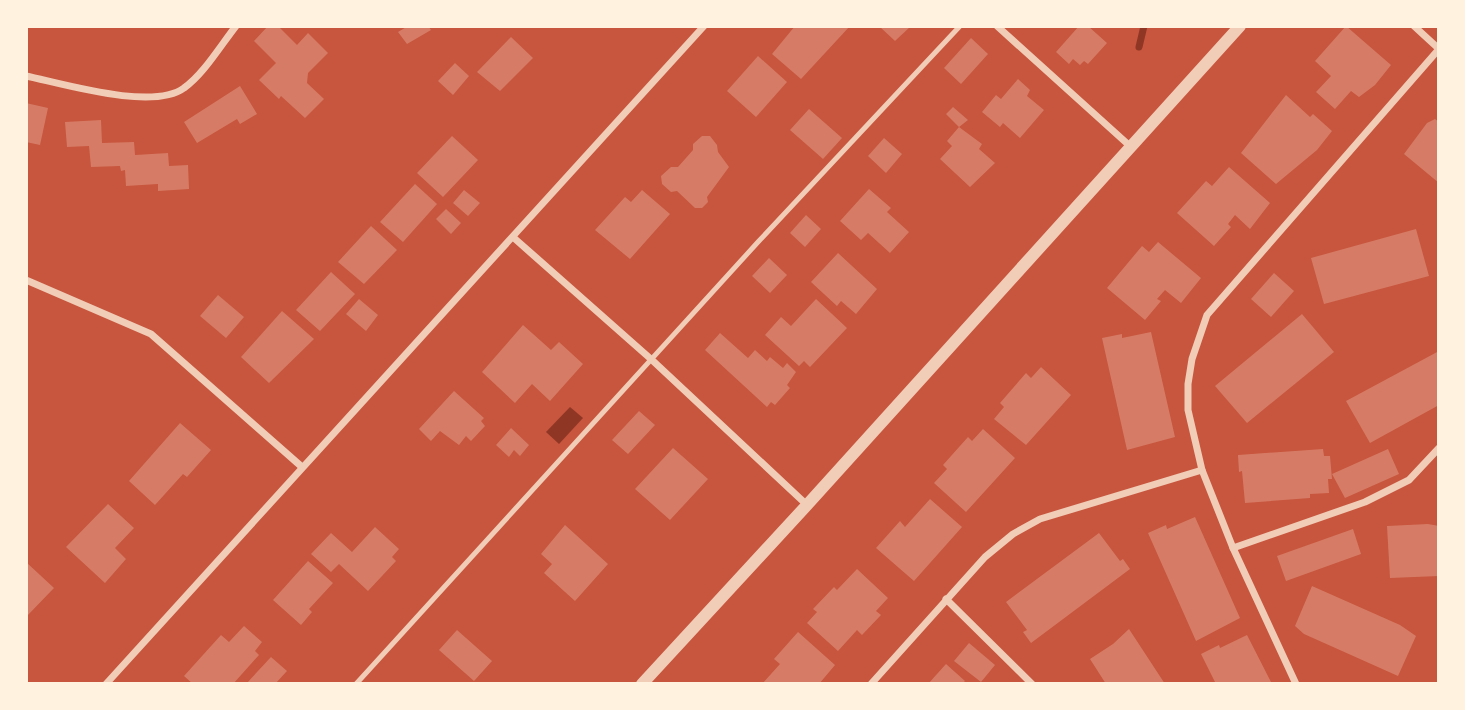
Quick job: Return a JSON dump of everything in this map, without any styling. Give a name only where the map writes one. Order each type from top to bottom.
[{"type":"street","points":[[26,76],[130,97],[173,94],[191,82],[236,26]]},
{"type":"street","points":[[106,684],[704,26]]},
{"type":"street","points":[[997,26],[1131,147]]},
{"type":"street","points":[[642,684],[1240,26]]},
{"type":"street","points":[[1296,684],[1233,548],[1202,470],[1188,410],[1192,359],[1207,315],[1439,49],[1414,26]]},
{"type":"street","points":[[514,238],[652,360],[807,505]]},
{"type":"street","points":[[26,281],[151,334],[302,467]]},
{"type":"street","points":[[1233,548],[1365,502],[1409,480],[1439,449]]},
{"type":"street","points":[[871,684],[997,545],[1040,519],[1202,470]]},
{"type":"street","points":[[946,599],[1032,684]]},
{"type":"lane","points":[[356,684],[758,242],[960,26]]},
{"type":"shaded area","points":[[570,407],[583,418],[559,444],[546,432]]},
{"type":"building","points":[[268,26],[278,26],[297,45],[308,33],[328,53],[308,73],[307,83],[324,99],[305,118],[259,80],[276,63],[254,41]]},
{"type":"building","points":[[408,26],[428,26],[431,30],[407,44],[398,32]]},
{"type":"building","points":[[795,26],[850,26],[801,79],[772,54]]},
{"type":"building","points":[[879,26],[911,26],[895,41]]},
{"type":"building","points":[[1079,26],[1088,26],[1107,43],[1088,64],[1084,61],[1080,65],[1073,59],[1069,64],[1056,52]]},
{"type":"building","points":[[1346,26],[1391,65],[1375,85],[1359,97],[1351,91],[1335,109],[1316,92],[1331,76],[1315,61]]},
{"type":"building","points":[[511,37],[533,58],[500,91],[477,72]]},
{"type":"building","points":[[971,38],[988,54],[961,84],[944,68]]},
{"type":"building","points":[[758,56],[787,82],[756,117],[727,91]]},
{"type":"building","points":[[455,63],[469,76],[453,95],[438,81]]},
{"type":"building","points":[[1018,79],[1030,90],[1027,96],[1044,110],[1020,138],[1003,123],[1000,127],[982,112],[996,95],[1001,99]]},
{"type":"building","points":[[240,86],[257,114],[240,124],[237,119],[197,143],[184,122]]},
{"type":"building","points":[[1286,95],[1310,117],[1313,114],[1332,131],[1317,150],[1276,184],[1241,153]]},
{"type":"building","points":[[26,103],[48,108],[40,145],[26,142]]},
{"type":"building","points":[[953,107],[968,120],[959,127],[946,114]]},
{"type":"building","points":[[809,109],[842,138],[823,159],[790,130]]},
{"type":"building","points":[[1435,119],[1439,122],[1439,183],[1404,154],[1427,123]]},
{"type":"building","points":[[101,120],[102,143],[134,142],[135,155],[168,153],[169,166],[188,165],[189,189],[158,191],[158,184],[126,186],[125,170],[121,171],[120,166],[91,167],[89,146],[67,147],[65,122]]},
{"type":"building","points":[[959,127],[982,144],[979,149],[995,163],[970,187],[940,159],[952,146],[947,141]]},
{"type":"building","points":[[452,136],[478,160],[443,197],[417,173]]},
{"type":"building","points":[[702,136],[710,136],[729,167],[707,197],[708,202],[702,208],[695,208],[677,191],[671,192],[662,184],[661,176],[671,167],[678,167],[693,150],[693,144]]},
{"type":"building","points":[[884,138],[902,154],[886,173],[868,156]]},
{"type":"building","points":[[1229,167],[1270,203],[1250,229],[1235,215],[1228,224],[1231,227],[1214,246],[1177,213],[1206,181],[1212,186]]},
{"type":"building","points":[[415,184],[437,204],[403,242],[380,222]]},
{"type":"building","points":[[869,189],[891,208],[887,212],[909,232],[890,253],[868,233],[861,240],[840,221]]},
{"type":"building","points":[[464,190],[480,203],[468,216],[453,203]]},
{"type":"building","points":[[642,190],[670,214],[630,259],[595,230],[625,197],[631,202]]},
{"type":"building","points":[[446,209],[461,223],[451,234],[436,219]]},
{"type":"building","points":[[806,215],[821,229],[805,247],[790,233]]},
{"type":"building","points":[[371,226],[397,250],[364,284],[338,262]]},
{"type":"building","points":[[1416,229],[1429,276],[1324,304],[1311,258]]},
{"type":"building","points":[[1158,242],[1201,278],[1181,303],[1165,290],[1157,299],[1161,301],[1145,320],[1107,288],[1142,246],[1149,252]]},
{"type":"building","points":[[838,253],[877,289],[856,314],[841,301],[837,306],[811,282]]},
{"type":"building","points":[[769,258],[787,275],[770,293],[752,276]]},
{"type":"building","points":[[331,272],[355,294],[320,331],[296,310]]},
{"type":"building","points":[[1274,273],[1294,291],[1271,317],[1251,299]]},
{"type":"building","points":[[218,295],[244,317],[226,338],[200,316]]},
{"type":"building","points":[[359,299],[378,315],[366,331],[346,314]]},
{"type":"building","points":[[816,299],[847,328],[810,367],[804,361],[799,366],[765,335],[781,317],[791,326]]},
{"type":"building","points":[[282,311],[314,339],[269,383],[241,357]]},
{"type":"building","points":[[1302,314],[1334,352],[1247,423],[1215,386]]},
{"type":"building","points":[[523,325],[551,350],[559,342],[583,364],[550,401],[532,384],[515,403],[482,372]]},
{"type":"building","points":[[1151,332],[1175,437],[1127,450],[1102,338],[1122,334],[1122,338]]},
{"type":"building","points":[[720,333],[748,358],[755,350],[767,361],[770,357],[783,368],[787,363],[796,372],[787,385],[790,388],[775,405],[771,402],[767,407],[705,350]]},
{"type":"building","points":[[1439,351],[1439,405],[1370,443],[1346,401]]},
{"type":"building","points":[[1041,367],[1071,395],[1026,445],[994,419],[1004,407],[1000,403],[1026,373],[1031,378]]},
{"type":"building","points":[[454,391],[484,418],[481,421],[485,426],[471,441],[466,436],[459,445],[440,431],[431,441],[419,429]]},
{"type":"building","points":[[639,411],[655,425],[628,454],[612,440]]},
{"type":"building","points":[[180,423],[211,450],[187,477],[183,474],[155,505],[129,481]]},
{"type":"building","points":[[511,428],[529,445],[520,456],[514,450],[509,457],[496,445]]},
{"type":"building","points":[[983,429],[1015,458],[966,512],[934,483],[947,469],[943,465],[968,437],[972,441]]},
{"type":"building","points":[[673,448],[708,479],[670,520],[635,489]]},
{"type":"building","points":[[1323,449],[1324,456],[1330,456],[1332,479],[1328,479],[1329,493],[1310,494],[1310,498],[1245,503],[1238,455]]},
{"type":"building","points":[[1388,449],[1399,474],[1345,498],[1332,474]]},
{"type":"building","points":[[930,499],[962,527],[914,581],[876,548],[900,521],[905,527]]},
{"type":"building","points":[[108,504],[134,528],[115,548],[126,559],[105,583],[66,547]]},
{"type":"building","points":[[1195,517],[1240,618],[1196,641],[1148,533],[1166,525],[1167,529]]},
{"type":"building","points":[[565,525],[608,564],[575,601],[544,573],[552,564],[541,554]]},
{"type":"building","points":[[1387,526],[1439,526],[1439,576],[1390,578]]},
{"type":"building","points":[[375,527],[399,549],[392,557],[396,561],[368,591],[339,564],[331,572],[311,554],[331,533],[352,552]]},
{"type":"building","points":[[1353,529],[1361,554],[1286,581],[1277,556]]},
{"type":"building","points":[[1099,533],[1120,561],[1123,559],[1130,569],[1031,643],[1023,632],[1027,630],[1006,602]]},
{"type":"building","points":[[308,561],[333,583],[309,609],[312,612],[301,625],[273,600]]},
{"type":"building","points":[[26,562],[54,588],[26,617]]},
{"type":"building","points":[[857,569],[888,598],[876,611],[881,615],[862,635],[857,630],[838,651],[807,623],[817,612],[813,609],[834,587],[837,590]]},
{"type":"building","points":[[1312,586],[1400,625],[1416,636],[1398,676],[1304,634],[1295,626]]},
{"type":"building","points":[[244,626],[262,642],[255,651],[259,655],[233,684],[193,684],[184,676],[221,635],[229,642]]},
{"type":"building","points":[[1129,629],[1165,684],[1106,684],[1090,659],[1113,644]]},
{"type":"building","points":[[457,630],[492,661],[474,681],[439,650]]},
{"type":"building","points":[[798,632],[835,665],[819,684],[762,684],[780,664],[774,659]]},
{"type":"building","points":[[1247,635],[1272,684],[1216,684],[1201,654]]},
{"type":"building","points":[[969,643],[995,665],[981,682],[954,661]]},
{"type":"building","points":[[271,657],[287,671],[275,684],[246,684]]},
{"type":"building","points":[[946,664],[965,681],[962,684],[928,684]]},
{"type":"waterway","points":[[1139,47],[1144,26]]}]
